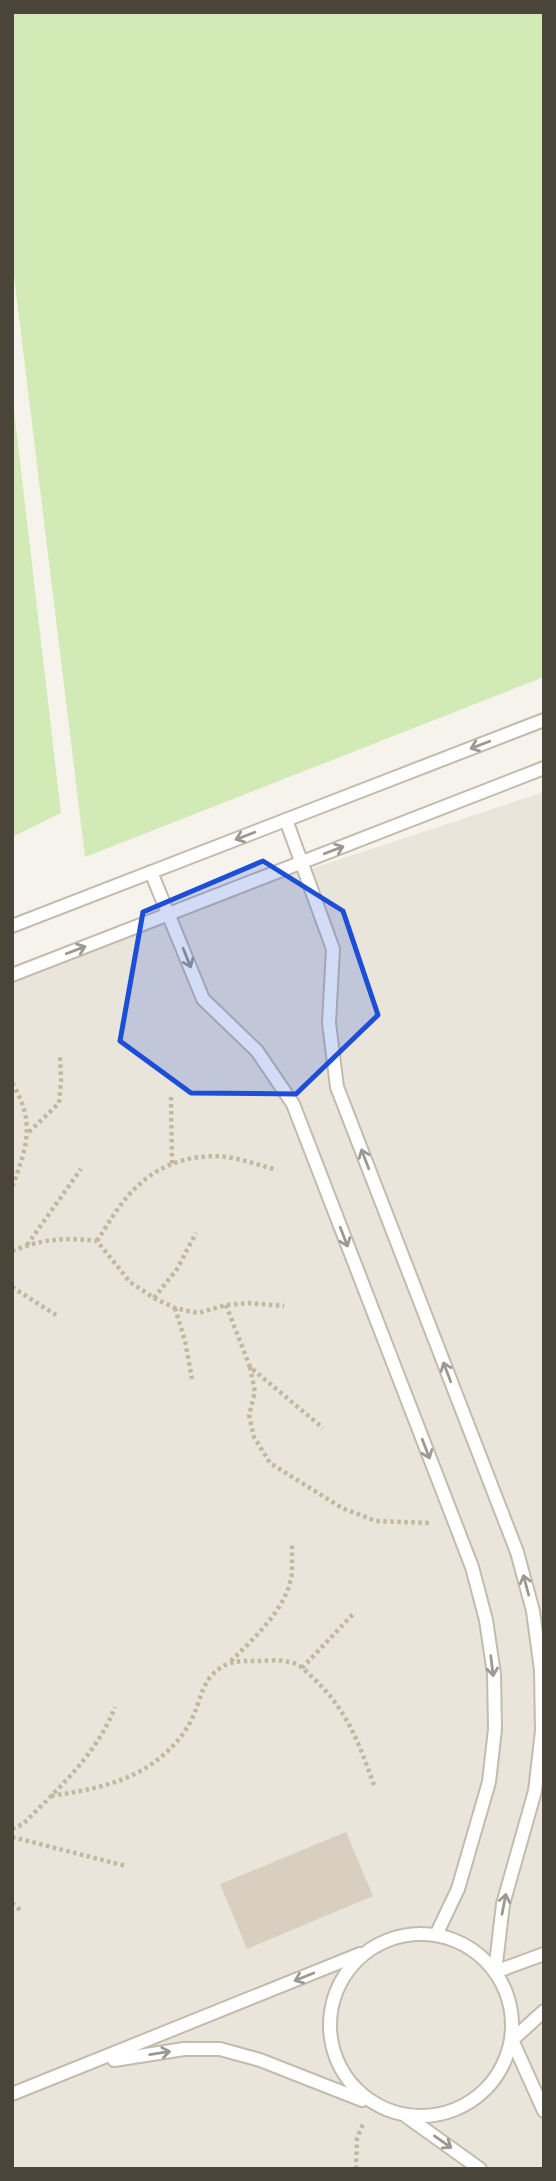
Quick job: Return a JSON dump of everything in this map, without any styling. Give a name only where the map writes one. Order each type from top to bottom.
[{"type":"lane","points":[[12,926],[544,720]]},
{"type":"lane","points":[[12,975],[544,768]]},
{"type":"lane","points":[[286,820],[333,949],[329,1023],[337,1087],[517,1552],[533,1611],[541,1670],[542,1731],[535,1791],[503,1904],[495,1972]]},
{"type":"lane","points":[[151,873],[204,999],[257,1051],[293,1104],[471,1567],[486,1620],[494,1674],[495,1729],[489,1782],[458,1889],[436,1935]]},
{"type":"lane","points":[[12,2094],[367,1951],[388,1940],[411,1934],[436,1935],[458,1942],[479,1954],[495,1972],[507,1993],[512,2016],[512,2040],[503,2067],[486,2090],[463,2107],[435,2116],[406,2116],[388,2111],[260,2060],[220,2049],[184,2049],[92,2063]]},
{"type":"lane","points":[[367,1951],[346,1972],[332,1999],[328,2029],[334,2058],[350,2084],[372,2104]]},
{"type":"lane","points":[[495,1972],[544,1954]]},
{"type":"lane","points":[[512,2040],[544,2011]]},
{"type":"lane","points":[[512,2040],[544,2111]]},
{"type":"lane","points":[[406,2116],[480,2169]]},
{"type":"path","points":[[28,1133],[59,1103],[60,1054]]},
{"type":"path","points":[[12,1083],[22,1099],[28,1133],[24,1156],[12,1187]]},
{"type":"path","points":[[171,1097],[172,1164]]},
{"type":"path","points":[[97,1241],[116,1211],[141,1182],[172,1164],[196,1156],[226,1157],[274,1169]]},
{"type":"path","points":[[27,1245],[81,1169]]},
{"type":"path","points":[[154,1298],[177,1269],[196,1233]]},
{"type":"path","points":[[12,1251],[39,1241],[70,1237],[97,1241],[130,1282],[175,1308],[198,1313],[226,1305],[249,1303],[284,1306]]},
{"type":"path","points":[[12,1287],[56,1315]]},
{"type":"path","points":[[226,1305],[250,1367],[255,1392],[249,1415],[254,1437],[270,1463],[342,1508],[376,1521],[454,1522]]},
{"type":"path","points":[[175,1308],[192,1379]]},
{"type":"path","points":[[250,1367],[323,1428]]},
{"type":"path","points":[[51,1796],[96,1789],[131,1776],[156,1761],[178,1742],[213,1674],[230,1662],[261,1632],[284,1599],[292,1575],[292,1545]]},
{"type":"path","points":[[302,1668],[355,1612]]},
{"type":"path","points":[[230,1662],[290,1662],[302,1668],[324,1688],[346,1717],[359,1742],[374,1785]]},
{"type":"path","points":[[12,1829],[23,1824],[84,1760],[108,1726],[115,1707]]},
{"type":"path","points":[[12,1837],[126,1866]]},
{"type":"path","points":[[12,1903],[20,1910]]},
{"type":"path","points":[[356,2169],[357,2138],[372,2104]]},
{"type":"highlighted area","points":[[263,861],[343,911],[378,1015],[296,1094],[191,1093],[120,1041],[143,912]]},
{"type":"shaded area","points":[[544,792],[544,2169],[12,2169],[12,967]]},
{"type":"green space","points":[[12,12],[544,12],[544,677],[85,857],[12,260]]},
{"type":"green space","points":[[12,393],[61,813],[12,837]]},
{"type":"building","points":[[346,1832],[373,1896],[247,1949],[220,1884]]}]
